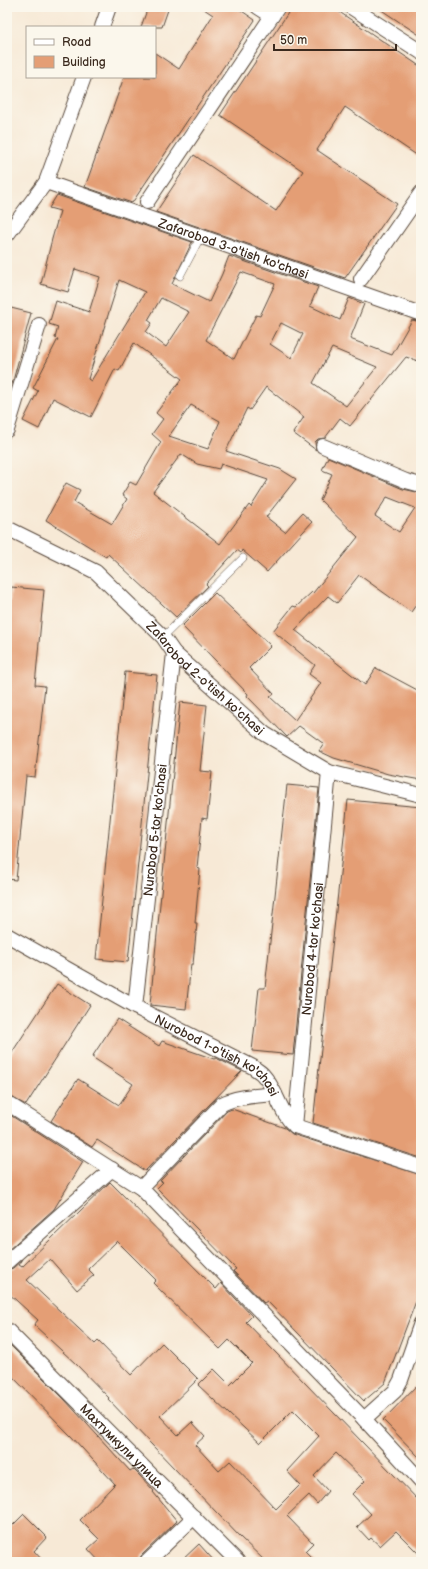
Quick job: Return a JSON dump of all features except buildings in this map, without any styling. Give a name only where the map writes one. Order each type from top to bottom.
[{"type":"street","points":[[102,26],[109,7]]},
{"type":"street","points":[[147,202],[275,11],[258,7]]},
{"type":"street","points":[[351,7],[421,52]]},
{"type":"street","points":[[7,235],[46,182],[84,78]]},
{"type":"street","name":"Zafarobod 3-o'tish ko'chasi","points":[[46,182],[421,314]]},
{"type":"street","points":[[361,279],[421,193]]},
{"type":"street","points":[[7,430],[39,325]]},
{"type":"street","points":[[323,446],[406,481],[421,485]]},
{"type":"street","name":"Zafarobod 2-o'tish ko'chasi","points":[[7,532],[96,572],[163,637],[174,653],[265,734],[329,772],[421,796]]},
{"type":"street","name":"Nurobod 5-tor ko'chasi","points":[[135,1007],[174,653]]},
{"type":"street","name":"Nurobod 4-tor ko'chasi","points":[[295,1126],[329,772]]},
{"type":"street","name":"Nurobod 1-o'tish ko'chasi","points":[[7,935],[135,1007],[253,1067],[263,1075],[275,1094],[287,1119],[295,1126]]},
{"type":"street","points":[[141,1188],[222,1104],[235,1099],[275,1094]]},
{"type":"street","points":[[7,1103],[141,1188],[364,1419],[421,1481]]},
{"type":"street","points":[[295,1126],[421,1167]]},
{"type":"street","points":[[7,1262],[112,1169]]},
{"type":"street","points":[[364,1419],[395,1391],[401,1380],[421,1323]]},
{"type":"street","name":"Махтумкули улица","points":[[7,1330],[238,1562]]},
{"type":"street","points":[[147,1562],[194,1517]]},
{"type":"lane","points":[[180,276],[201,236]]},
{"type":"lane","points":[[163,637],[243,558]]}]
